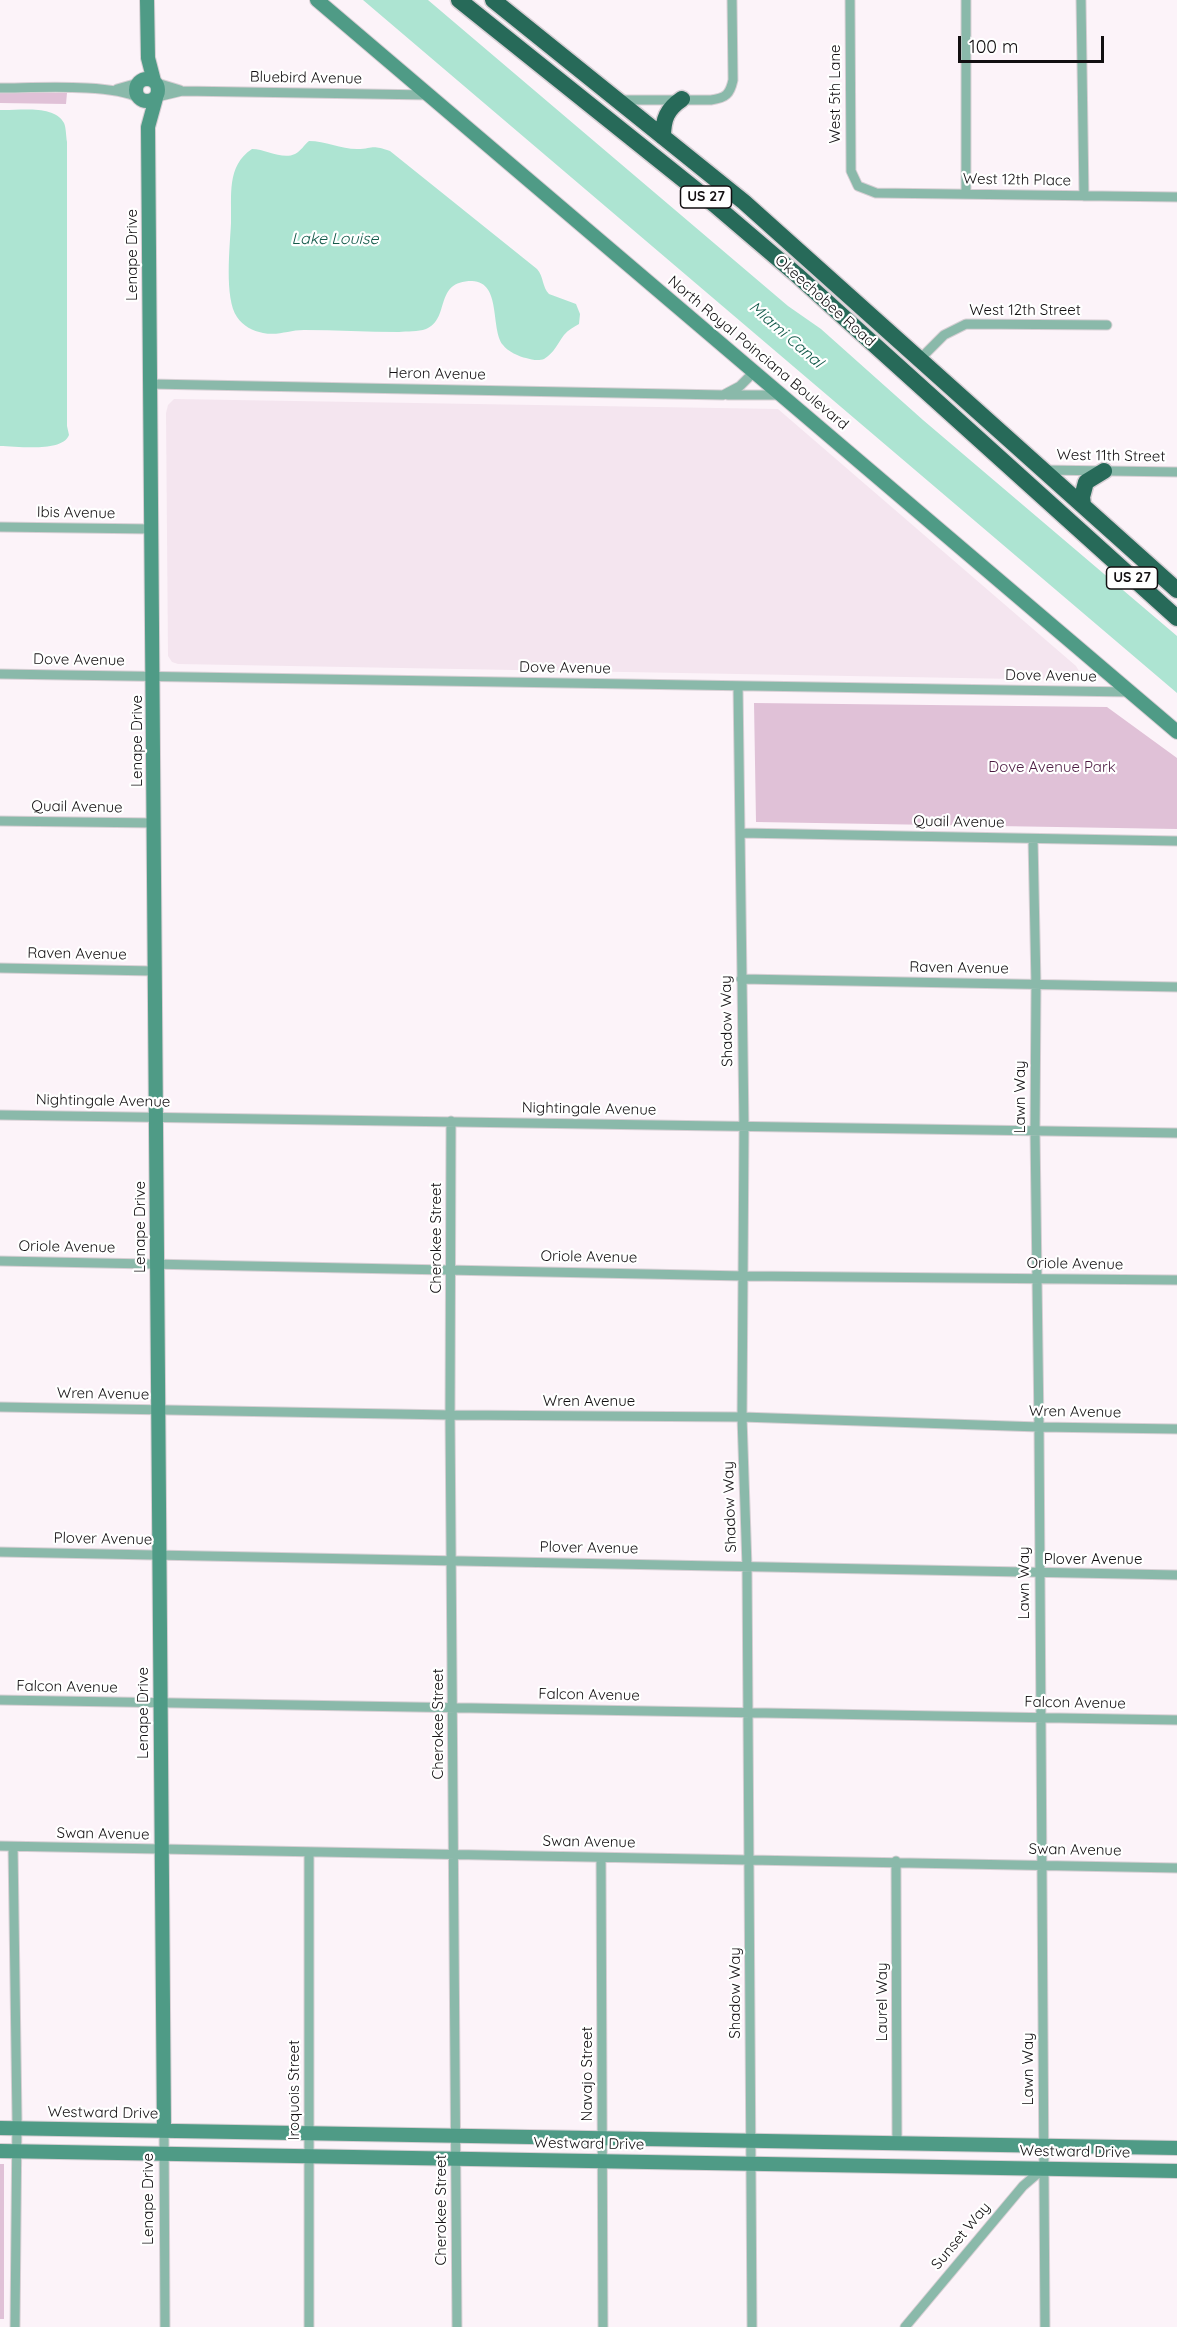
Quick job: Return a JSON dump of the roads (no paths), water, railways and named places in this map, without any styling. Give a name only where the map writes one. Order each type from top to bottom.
[{"type":"highway","name":"Okeechobee Road","points":[[459,0],[715,205],[876,346],[1177,618]]},
{"type":"highway","name":"Okeechobee Road","points":[[493,0],[744,202],[1177,590]]},
{"type":"highway","points":[[571,90],[598,99],[616,100]]},
{"type":"highway","points":[[663,137],[665,115],[671,106],[682,99]]},
{"type":"highway","points":[[715,205],[728,199],[744,202]]},
{"type":"highway","points":[[876,346],[902,356],[920,359]]},
{"type":"highway","points":[[1001,459],[1028,470],[1044,470]]},
{"type":"highway","points":[[1083,505],[1083,489],[1086,482],[1104,471]]},
{"type":"street","points":[[140,99],[148,102],[151,87],[147,58],[147,0]]},
{"type":"street","name":"North Royal Poinciana Boulevard","points":[[317,0],[1177,732]]},
{"type":"street","points":[[616,100],[724,98],[730,91],[733,80],[732,0]]},
{"type":"street","name":"West 5th Lane","points":[[850,0],[850,171],[858,186]]},
{"type":"street","points":[[966,0],[966,194]]},
{"type":"street","points":[[1082,0],[1084,196]]},
{"type":"street","name":"Bluebird Avenue","points":[[0,88],[111,90],[151,87],[182,91],[429,94]]},
{"type":"street","name":"Lenape Drive","points":[[151,87],[148,127],[154,823],[153,971],[165,2327]]},
{"type":"street","name":"Bluebird Avenue","points":[[111,90],[132,94],[140,99]]},
{"type":"street","name":"Lenape Drive","points":[[140,99],[148,127]]},
{"type":"street","name":"West 12th Place","points":[[858,186],[876,193],[1177,197]]},
{"type":"street","name":"West 12th Street","points":[[920,359],[944,335],[966,324],[1107,325]]},
{"type":"street","points":[[723,394],[740,386],[754,371]]},
{"type":"street","name":"Heron Avenue","points":[[150,384],[782,395]]},
{"type":"street","name":"West 11th Street","points":[[1044,470],[1177,472]]},
{"type":"street","name":"Ibis Avenue","points":[[0,527],[151,529]]},
{"type":"street","name":"Dove Avenue","points":[[0,674],[1130,692]]},
{"type":"street","name":"Shadow Way","points":[[738,686],[744,1127],[742,1417],[747,1567],[752,2327]]},
{"type":"street","name":"Quail Avenue","points":[[0,821],[154,823]]},
{"type":"street","name":"Quail Avenue","points":[[740,833],[1177,842]]},
{"type":"street","name":"Lawn Way","points":[[1033,839],[1036,985],[1035,1131],[1045,2327]]},
{"type":"street","name":"Raven Avenue","points":[[0,968],[153,971]]},
{"type":"street","name":"Raven Avenue","points":[[741,979],[1177,987]]},
{"type":"street","name":"Nightingale Avenue","points":[[0,1115],[1177,1133]]},
{"type":"street","name":"Cherokee Street","points":[[451,1121],[450,1415],[457,2327]]},
{"type":"street","name":"Oriole Avenue","points":[[0,1261],[744,1276],[1177,1280]]},
{"type":"street","name":"Wren Avenue","points":[[0,1407],[450,1415],[742,1417],[1039,1427],[1177,1429]]},
{"type":"street","name":"Plover Avenue","points":[[0,1552],[1177,1575]]},
{"type":"street","name":"Falcon Avenue","points":[[0,1700],[1177,1720]]},
{"type":"street","name":"Swan Avenue","points":[[0,1846],[601,1858],[749,1858],[1177,1868]]},
{"type":"street","points":[[13,1846],[17,2128],[15,2327]]},
{"type":"street","name":"Iroquois Street","points":[[309,1853],[309,2327]]},
{"type":"street","name":"Navajo Street","points":[[601,1858],[603,2327]]},
{"type":"street","name":"Laurel Way","points":[[896,1861],[897,2143]]},
{"type":"street","name":"Westward Drive","points":[[0,2128],[1177,2148]]},
{"type":"street","name":"Westward Drive","points":[[0,2151],[1177,2171]]},
{"type":"street","name":"Sunset Way","points":[[905,2327],[1023,2187],[1044,2168]]},
{"type":"water","name":"Miami Canal","points":[[363,0],[428,0],[788,306],[821,329],[923,420],[1177,636],[1177,693]]},
{"type":"water","points":[[0,110],[35,110],[52,113],[59,117],[66,129],[67,426],[69,435],[65,441],[49,446],[0,446]]},
{"type":"water","name":"Lake Louise","points":[[309,141],[351,149],[375,147],[390,151],[537,269],[549,294],[576,304],[580,314],[579,324],[566,333],[544,359],[535,360],[520,356],[505,347],[499,338],[492,297],[488,289],[481,283],[472,281],[452,287],[434,324],[423,330],[399,332],[304,330],[269,334],[245,325],[239,320],[233,308],[229,285],[231,192],[234,173],[244,156],[252,149],[290,156],[297,153]]},
{"type":"park label","name":"Dove Avenue Park","points":[[1052,767]]}]
